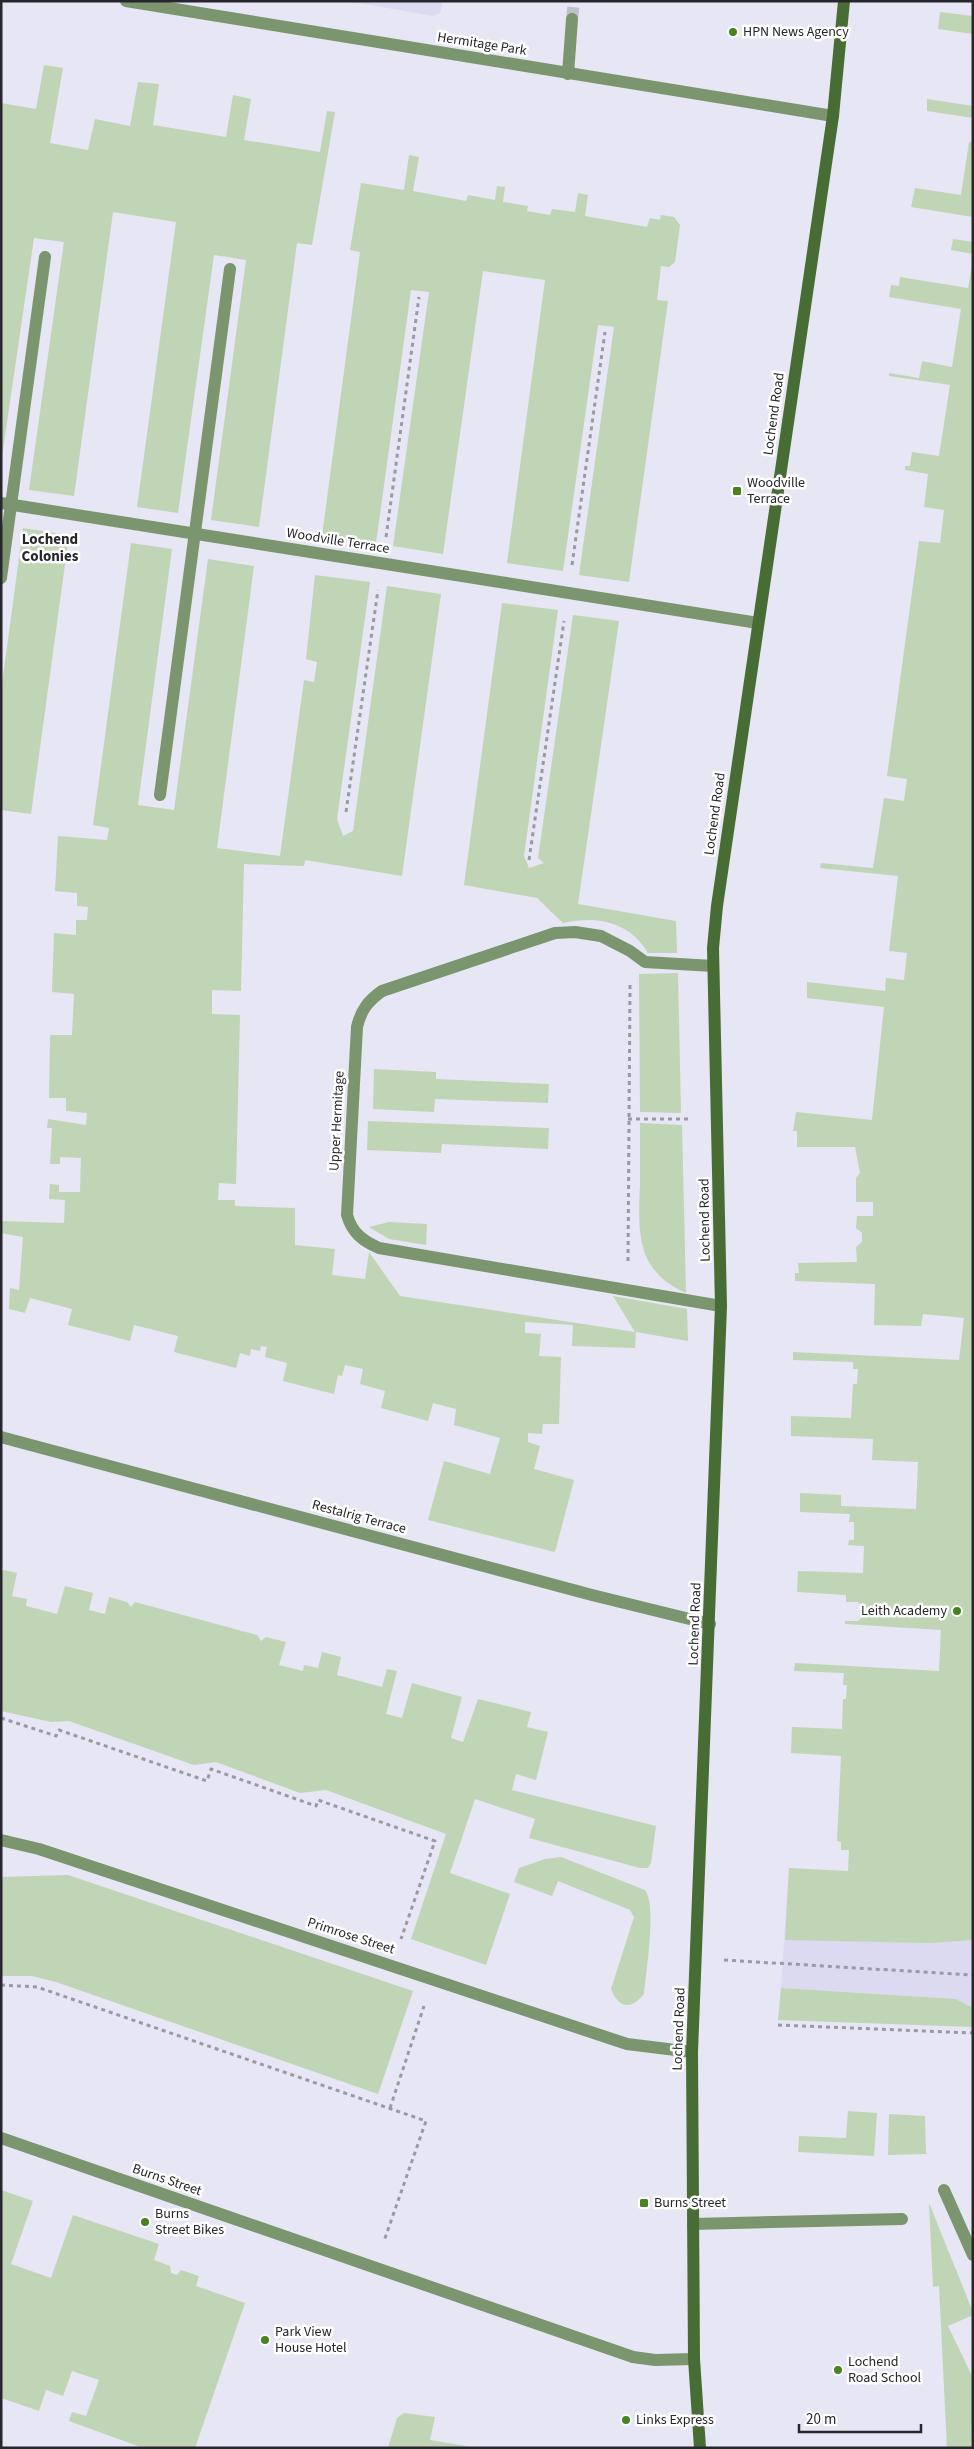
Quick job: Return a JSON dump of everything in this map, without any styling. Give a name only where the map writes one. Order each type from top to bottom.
[{"type":"street","name":"Hermitage Park","points":[[126,1],[833,116]]},
{"type":"street","name":"Lochend Road","points":[[700,2448],[694,2359],[692,2052],[721,1306],[713,966],[717,906],[833,116],[844,1]]},
{"type":"street","points":[[568,74],[572,19]]},
{"type":"street","points":[[1,578],[6,504],[45,257]]},
{"type":"street","points":[[160,795],[230,269]]},
{"type":"street","name":"Woodville Terrace","points":[[6,504],[758,623]]},
{"type":"street","name":"Upper Hermitage","points":[[713,966],[645,962],[630,951],[601,936],[575,932],[555,933],[382,991],[364,1007],[357,1027],[348,1215],[354,1232],[361,1239],[379,1248],[721,1306]]},
{"type":"street","name":"Restalrig Terrace","points":[[1,1437],[573,1590],[710,1624]]},
{"type":"street","name":"Primrose Street","points":[[1,1840],[39,1850],[627,2044],[692,2052]]},
{"type":"street","name":"Burns Street","points":[[1,2138],[633,2357],[655,2360],[694,2359]]},
{"type":"street","points":[[944,2190],[973,2255]]},
{"type":"street","points":[[693,2224],[902,2219]]},
{"type":"path","points":[[627,1289],[630,951]]},
{"type":"path","points":[[628,1119],[717,1120]]},
{"type":"path","points":[[1,1718],[56,1736],[59,1730],[207,1781],[211,1770],[316,1806],[318,1800],[435,1841],[391,1966]]},
{"type":"path","points":[[696,1958],[973,1975]]},
{"type":"path","points":[[390,2108],[432,1979]]},
{"type":"path","points":[[1,1985],[7,1987],[38,1987],[426,2121],[375,2268]]},
{"type":"path","points":[[778,2025],[973,2033]]},
{"type":"shaded area","points":[[348,1],[442,1],[442,7],[440,13],[433,16]]},
{"type":"shaded area","name":"Leith Academy","points":[[973,1209],[973,2008],[956,1999],[781,1988],[788,1881],[932,1888],[942,1593]]},
{"type":"green space","points":[[940,12],[973,16],[973,34],[938,29]]},
{"type":"green space","points":[[44,65],[63,68],[50,143],[88,150],[95,119],[130,126],[138,82],[159,84],[153,125],[226,137],[233,95],[251,99],[244,140],[320,152],[327,111],[335,112],[312,245],[297,243],[259,527],[211,520],[246,260],[214,255],[178,513],[137,507],[176,222],[113,212],[74,496],[29,490],[64,242],[34,238],[1,463],[1,103],[36,109]]},
{"type":"green space","points":[[927,99],[973,106],[973,118],[927,111]]},
{"type":"green space","points":[[969,142],[973,142],[973,217],[911,207],[915,188],[961,195]]},
{"type":"green space","points":[[409,155],[419,157],[413,191],[466,201],[468,195],[495,200],[497,186],[505,187],[503,202],[528,206],[527,211],[550,215],[552,209],[575,212],[578,193],[588,195],[585,216],[647,227],[650,218],[660,220],[661,215],[674,217],[680,225],[675,262],[669,267],[661,266],[657,300],[668,301],[629,582],[579,575],[614,327],[598,325],[563,571],[507,563],[545,280],[483,271],[443,554],[393,546],[429,292],[411,290],[376,543],[322,536],[360,252],[350,250],[361,183],[404,190]]},
{"type":"green space","points":[[953,239],[973,242],[973,254],[951,250]]},
{"type":"green space","points":[[973,259],[973,1940],[930,1943],[785,1940],[789,1868],[848,1871],[849,1850],[841,1850],[841,1842],[837,1841],[841,1756],[791,1753],[792,1727],[842,1729],[843,1699],[846,1699],[847,1685],[843,1685],[844,1673],[794,1671],[795,1663],[939,1671],[941,1630],[845,1624],[845,1621],[858,1621],[862,1617],[863,1608],[858,1602],[846,1602],[846,1595],[797,1592],[798,1571],[863,1573],[864,1546],[848,1545],[849,1540],[854,1540],[854,1522],[849,1522],[850,1514],[800,1512],[800,1493],[841,1495],[841,1506],[916,1509],[918,1462],[872,1460],[873,1439],[791,1436],[791,1416],[851,1418],[853,1384],[857,1384],[858,1369],[853,1369],[853,1362],[793,1360],[793,1352],[959,1360],[964,1318],[923,1314],[921,1326],[874,1325],[875,1284],[795,1281],[795,1273],[799,1273],[798,1263],[857,1262],[856,1247],[862,1242],[862,1233],[856,1228],[857,1216],[873,1216],[873,1202],[856,1202],[856,1178],[860,1173],[855,1147],[797,1147],[797,1131],[793,1131],[796,1112],[872,1120],[884,1007],[807,998],[807,982],[885,991],[886,978],[904,980],[907,953],[889,951],[898,876],[820,868],[821,863],[873,868],[884,798],[904,801],[907,779],[887,776],[919,541],[940,543],[944,510],[924,507],[928,474],[905,470],[905,466],[910,466],[912,452],[939,456],[950,385],[889,376],[889,373],[919,378],[922,361],[952,367],[961,309],[889,297],[891,285],[899,286],[900,277],[968,288]]},
{"type":"green space","points":[[23,528],[69,535],[31,814],[1,810],[1,692]]},
{"type":"green space","points":[[131,543],[172,549],[138,805],[174,810],[208,559],[254,566],[217,848],[280,856],[304,680],[314,682],[317,662],[306,659],[315,575],[370,582],[337,819],[343,836],[353,831],[387,586],[441,594],[402,876],[305,860],[304,866],[244,864],[241,991],[212,990],[212,1014],[240,1015],[236,1184],[219,1183],[218,1200],[235,1200],[235,1206],[295,1208],[295,1245],[335,1249],[332,1275],[365,1279],[369,1252],[400,1296],[635,1332],[613,1296],[687,1309],[688,1341],[636,1332],[635,1348],[572,1346],[573,1325],[525,1322],[525,1333],[541,1334],[539,1356],[561,1357],[559,1424],[543,1424],[542,1434],[528,1433],[528,1442],[540,1446],[534,1469],[574,1480],[555,1552],[428,1520],[444,1461],[490,1474],[500,1438],[454,1425],[456,1409],[433,1403],[428,1421],[381,1408],[385,1391],[360,1384],[363,1369],[345,1365],[342,1376],[338,1375],[334,1394],[283,1381],[287,1363],[265,1357],[267,1347],[261,1346],[260,1351],[251,1349],[250,1356],[240,1353],[236,1368],[174,1352],[178,1336],[134,1325],[130,1341],[68,1325],[72,1309],[30,1298],[25,1313],[9,1309],[10,1288],[19,1290],[23,1237],[1,1233],[1,1221],[64,1223],[65,1200],[49,1199],[50,1184],[59,1185],[59,1192],[80,1192],[81,1158],[60,1157],[60,1164],[50,1164],[52,1128],[47,1128],[48,1119],[86,1125],[87,1113],[66,1111],[66,1098],[49,1098],[50,1035],[72,1035],[74,994],[52,992],[54,933],[76,935],[76,920],[87,920],[88,907],[77,906],[77,893],[55,891],[58,836],[107,840],[109,828],[93,825]]},
{"type":"green space","points":[[502,603],[558,610],[524,856],[529,868],[544,863],[538,858],[573,615],[619,621],[578,904],[676,921],[677,953],[648,953],[641,942],[632,934],[612,923],[588,920],[563,923],[537,898],[464,885]]},
{"type":"green space","points":[[678,973],[681,1113],[640,1112],[639,974]]},
{"type":"green space","points":[[374,1069],[436,1072],[436,1079],[549,1084],[548,1103],[435,1099],[434,1112],[373,1109]]},
{"type":"green space","points":[[368,1121],[549,1128],[548,1149],[442,1144],[441,1153],[367,1150]]},
{"type":"green space","points":[[640,1123],[682,1125],[686,1293],[657,1274],[649,1262],[644,1249],[639,1219]]},
{"type":"green space","points":[[389,1222],[427,1224],[426,1245],[389,1239],[369,1227]]},
{"type":"green space","points":[[4,1570],[17,1573],[12,1596],[27,1599],[26,1606],[57,1614],[65,1586],[93,1593],[89,1610],[105,1614],[109,1597],[127,1602],[131,1607],[135,1602],[257,1635],[261,1641],[266,1637],[286,1642],[279,1665],[303,1671],[304,1665],[318,1668],[322,1652],[341,1657],[337,1675],[382,1687],[387,1669],[397,1671],[386,1714],[402,1718],[412,1683],[462,1697],[451,1738],[463,1742],[478,1699],[531,1712],[527,1727],[548,1732],[536,1780],[516,1774],[512,1790],[656,1826],[651,1863],[648,1868],[640,1868],[529,1838],[535,1819],[475,1799],[450,1873],[510,1894],[486,1965],[411,1939],[446,1834],[326,1790],[300,1793],[216,1762],[194,1765],[69,1721],[51,1722],[1,1711],[1,1572]]},
{"type":"green space","points":[[561,1857],[645,1890],[650,1909],[650,1924],[644,1994],[630,2005],[622,2004],[614,1996],[611,1989],[634,1917],[630,1910],[558,1881],[552,1896],[514,1882],[519,1868],[545,1859]]},
{"type":"green space","points":[[68,1875],[413,1991],[378,2094],[56,1982],[32,1976],[1,1976],[1,1877]]},
{"type":"green space","points":[[781,1988],[956,1999],[973,2008],[973,2027],[778,2020]]},
{"type":"green space","points":[[848,2111],[877,2113],[874,2156],[798,2152],[799,2136],[846,2138]]},
{"type":"green space","points":[[889,2114],[925,2116],[926,2154],[888,2155]]},
{"type":"green space","points":[[1,2190],[33,2201],[11,2264],[51,2278],[73,2215],[159,2244],[154,2260],[170,2266],[171,2273],[177,2275],[181,2270],[199,2276],[196,2286],[245,2303],[195,2448],[143,2448],[69,2421],[72,2412],[86,2416],[99,2380],[72,2371],[63,2396],[46,2390],[39,2411],[1,2398]]},
{"type":"green space","points":[[929,2203],[973,2312],[973,2315],[948,2326],[973,2378],[971,2448],[947,2448],[939,2286],[933,2287]]},
{"type":"green space","points":[[404,2413],[435,2417],[430,2440],[477,2448],[388,2448],[397,2418]]},
{"type":"tunnel","points":[[572,19],[574,1]]},
{"type":"place","name":"HPN News Agency","points":[[733,32]]},
{"type":"place","name":"Woodville Terrace","points":[[737,491]]},
{"type":"place","name":"Leith Academy","points":[[957,1611]]},
{"type":"place","name":"Burns Street","points":[[644,2203]]},
{"type":"place","name":"Burns Street Bikes","points":[[145,2222]]},
{"type":"place","name":"Park View House Hotel","points":[[265,2340]]},
{"type":"place","name":"Lochend Road School","points":[[838,2370]]},
{"type":"place","name":"Links Express","points":[[626,2420]]},
{"type":"district","name":"Lochend Colonies","points":[[50,548]]}]
